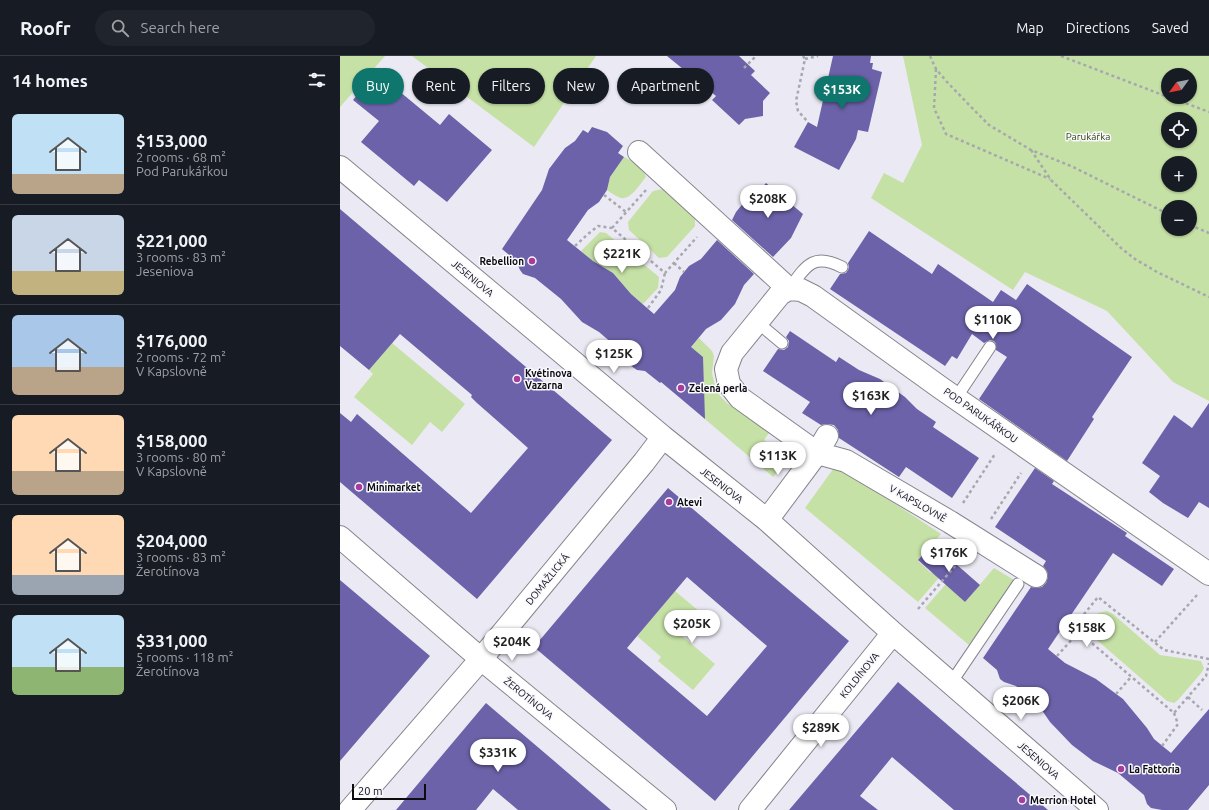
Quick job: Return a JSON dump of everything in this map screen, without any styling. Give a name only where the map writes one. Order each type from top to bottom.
[{"type":"street","points":[[639,152],[790,289],[780,294],[757,322]]},
{"type":"street","name":"JESENIOVA","points":[[340,167],[663,437],[767,520],[893,633],[1098,810]]},
{"type":"street","name":"POD PARUKÁŘKOU","points":[[790,289],[801,290],[813,296],[956,398],[1209,574]]},
{"type":"street","name":"V KAPSLOVNĚ","points":[[757,322],[732,353],[726,369],[729,384],[740,398],[822,444],[846,461],[950,522],[1027,580]]},
{"type":"street","name":"DOMAŽLICKÁ","points":[[350,810],[482,659],[663,437]]},
{"type":"street","points":[[767,520],[822,444]]},
{"type":"street","name":"ŽEROTÍNOVA","points":[[340,536],[482,659],[665,810]]},
{"type":"street","name":"KOLDÍNOVA","points":[[750,810],[893,633]]},
{"type":"lane","points":[[790,289],[805,267],[813,262],[823,260],[842,267]]},
{"type":"lane","points":[[757,322],[782,343]]},
{"type":"lane","points":[[956,398],[990,346]]},
{"type":"lane","points":[[951,683],[1027,580]]},
{"type":"path","points":[[744,68],[756,56]]},
{"type":"path","points":[[808,122],[798,111],[796,101],[804,58],[818,56]]},
{"type":"path","points":[[930,56],[936,69],[976,112],[990,124],[1031,150],[1071,166],[1161,211]]},
{"type":"path","points":[[1061,56],[1161,94]]},
{"type":"path","points":[[936,69],[934,108],[946,134],[1051,180]]},
{"type":"path","points":[[1187,104],[1209,112]]},
{"type":"path","points":[[1031,150],[1051,180],[1121,248],[1157,272],[1209,297]]},
{"type":"path","points":[[612,228],[661,172]]},
{"type":"path","points":[[604,195],[626,212]]},
{"type":"path","points":[[648,308],[661,290],[665,273],[713,218]]},
{"type":"path","points":[[575,246],[598,226],[612,228],[665,273]]},
{"type":"path","points":[[1197,228],[1209,233]]},
{"type":"path","points":[[674,263],[684,272]]},
{"type":"path","points":[[950,522],[1008,434]]},
{"type":"path","points":[[1162,746],[1178,724],[1174,713],[1087,639],[1081,618],[1098,596],[1164,650],[1209,659]]},
{"type":"path","points":[[1155,642],[1193,600]]},
{"type":"path","points":[[1057,656],[1074,637],[1084,630]]},
{"type":"path","points":[[1174,713],[1206,676],[1209,663]]},
{"type":"path","points":[[1116,694],[1131,677]]},
{"type":"path","points":[[1188,697],[1202,710]]},
{"type":"green space","points":[[340,56],[385,56],[374,68],[352,68],[352,93],[340,107]]},
{"type":"green space","points":[[412,56],[596,56],[588,68],[553,68],[553,104],[563,104],[534,147],[470,99],[470,68],[428,68]]},
{"type":"green space","name":"Parukářka","points":[[903,56],[1209,56],[1209,401],[1173,382],[1107,311],[1025,272],[1013,290],[871,198],[884,173],[903,183],[922,145]]},
{"type":"green space","points":[[624,157],[640,167],[645,173],[646,177],[632,194],[628,197],[621,198],[607,190],[610,177]]},
{"type":"green space","points":[[663,189],[695,215],[695,226],[667,257],[659,258],[629,230],[628,222],[653,191]]},
{"type":"green space","points":[[600,232],[606,233],[659,277],[658,288],[643,304],[631,294],[613,273],[593,261],[581,251]]},
{"type":"green space","points":[[699,338],[712,351],[714,356],[712,373],[716,390],[720,396],[727,403],[769,433],[764,440],[787,458],[773,477],[699,414],[691,347]]},
{"type":"green space","points":[[392,343],[465,404],[442,432],[430,422],[412,445],[354,397],[373,374],[369,370]]},
{"type":"green space","points":[[836,465],[941,534],[918,561],[931,573],[946,556],[951,560],[950,565],[918,602],[805,508]]},
{"type":"green space","points":[[994,568],[1014,580],[969,645],[925,608],[958,570],[963,570],[966,573],[952,590],[965,602]]},
{"type":"green space","points":[[675,591],[700,612],[681,635],[715,664],[693,690],[658,661],[661,657],[637,636]]},
{"type":"green space","points":[[1107,611],[1113,614],[1160,655],[1201,661],[1204,668],[1202,672],[1178,700],[1174,703],[1167,701],[1090,634],[1088,625],[1091,618],[1098,613]]},
{"type":"building","points":[[667,56],[739,56],[755,71],[751,75],[770,93],[763,101],[763,116],[745,119],[739,125],[714,102],[714,98],[716,96],[714,94],[714,68],[682,68]]},
{"type":"building","points":[[833,56],[871,56],[870,63],[873,63],[872,69],[882,72],[868,132],[858,130],[856,139],[839,170],[794,147],[808,122],[817,127]]},
{"type":"building","points":[[404,95],[412,102],[412,104],[415,104],[440,125],[449,114],[492,150],[447,202],[419,180],[414,186],[361,142],[379,121],[358,104],[404,104]]},
{"type":"building","points":[[592,127],[607,132],[623,146],[618,153],[624,157],[610,177],[607,190],[599,202],[588,210],[567,240],[593,261],[613,273],[631,294],[654,314],[675,290],[680,277],[689,266],[701,259],[717,240],[754,274],[744,285],[735,304],[721,320],[706,329],[691,347],[703,357],[705,419],[661,382],[660,383],[645,371],[637,370],[630,365],[627,356],[599,332],[582,322],[561,299],[535,278],[523,274],[516,261],[502,249],[542,190],[549,169],[565,148],[575,141],[583,130],[588,133]]},
{"type":"building","points":[[766,183],[803,214],[791,238],[773,257],[732,220],[736,212],[745,201],[756,194]]},
{"type":"building","points":[[340,209],[612,440],[477,599],[340,482],[340,413],[351,422],[357,414],[471,513],[528,448],[477,403],[471,397],[472,395],[400,334],[369,370],[340,346]]},
{"type":"building","points":[[869,231],[932,274],[938,264],[993,302],[1001,290],[1016,300],[1027,284],[1132,357],[1092,417],[1094,419],[1067,461],[979,399],[1007,357],[996,350],[996,344],[994,341],[990,340],[984,343],[972,334],[957,359],[952,356],[945,366],[830,289],[840,274],[846,273],[849,267],[848,263]]},
{"type":"building","points":[[790,331],[836,362],[839,357],[859,370],[880,379],[905,397],[917,409],[936,422],[933,427],[979,458],[952,498],[906,467],[899,477],[839,438],[838,430],[834,425],[821,425],[802,413],[810,402],[763,371],[778,349],[784,350],[788,347],[789,341],[786,337]]},
{"type":"building","points":[[1209,403],[1209,508],[1199,502],[1188,518],[1163,503],[1149,492],[1160,476],[1142,463],[1174,415],[1192,428]]},
{"type":"building","points":[[1035,468],[1054,481],[1052,484],[1127,533],[1125,536],[1174,569],[1162,586],[1113,553],[1048,649],[1065,663],[1096,679],[1123,699],[1147,728],[1154,739],[1171,753],[1209,709],[1209,785],[1188,810],[1162,810],[1151,808],[1147,804],[1144,795],[1118,773],[1093,761],[1072,745],[1050,722],[1039,706],[1016,686],[1000,679],[997,670],[983,658],[1031,587],[1042,587],[1046,583],[1048,577],[1047,571],[1043,566],[1046,561],[995,527]]},
{"type":"building","points":[[668,488],[849,641],[715,801],[534,647]],"holes":[[[687,577],[767,646],[707,716],[627,648]]]},
{"type":"building","points":[[933,544],[980,585],[965,602],[918,560]]},
{"type":"building","points":[[340,580],[430,656],[340,761]]},
{"type":"building","points":[[898,682],[1048,810],[954,810],[892,757],[860,796],[878,810],[789,810]]},
{"type":"building","points":[[486,703],[611,810],[518,810],[493,789],[476,810],[396,810]]},
{"type":"place","name":"Rebellion","points":[[532,261]]},
{"type":"place","name":"Kvétinova Vazarna","points":[[517,379]]},
{"type":"place","name":"Zelená perla","points":[[681,388]]},
{"type":"place","name":"Minimarket","points":[[359,487]]},
{"type":"place","name":"Atevi","points":[[669,502]]},
{"type":"place","name":"La Fattoria","points":[[1121,769]]},
{"type":"place","name":"Merrion Hotel","points":[[1022,800]]}]
